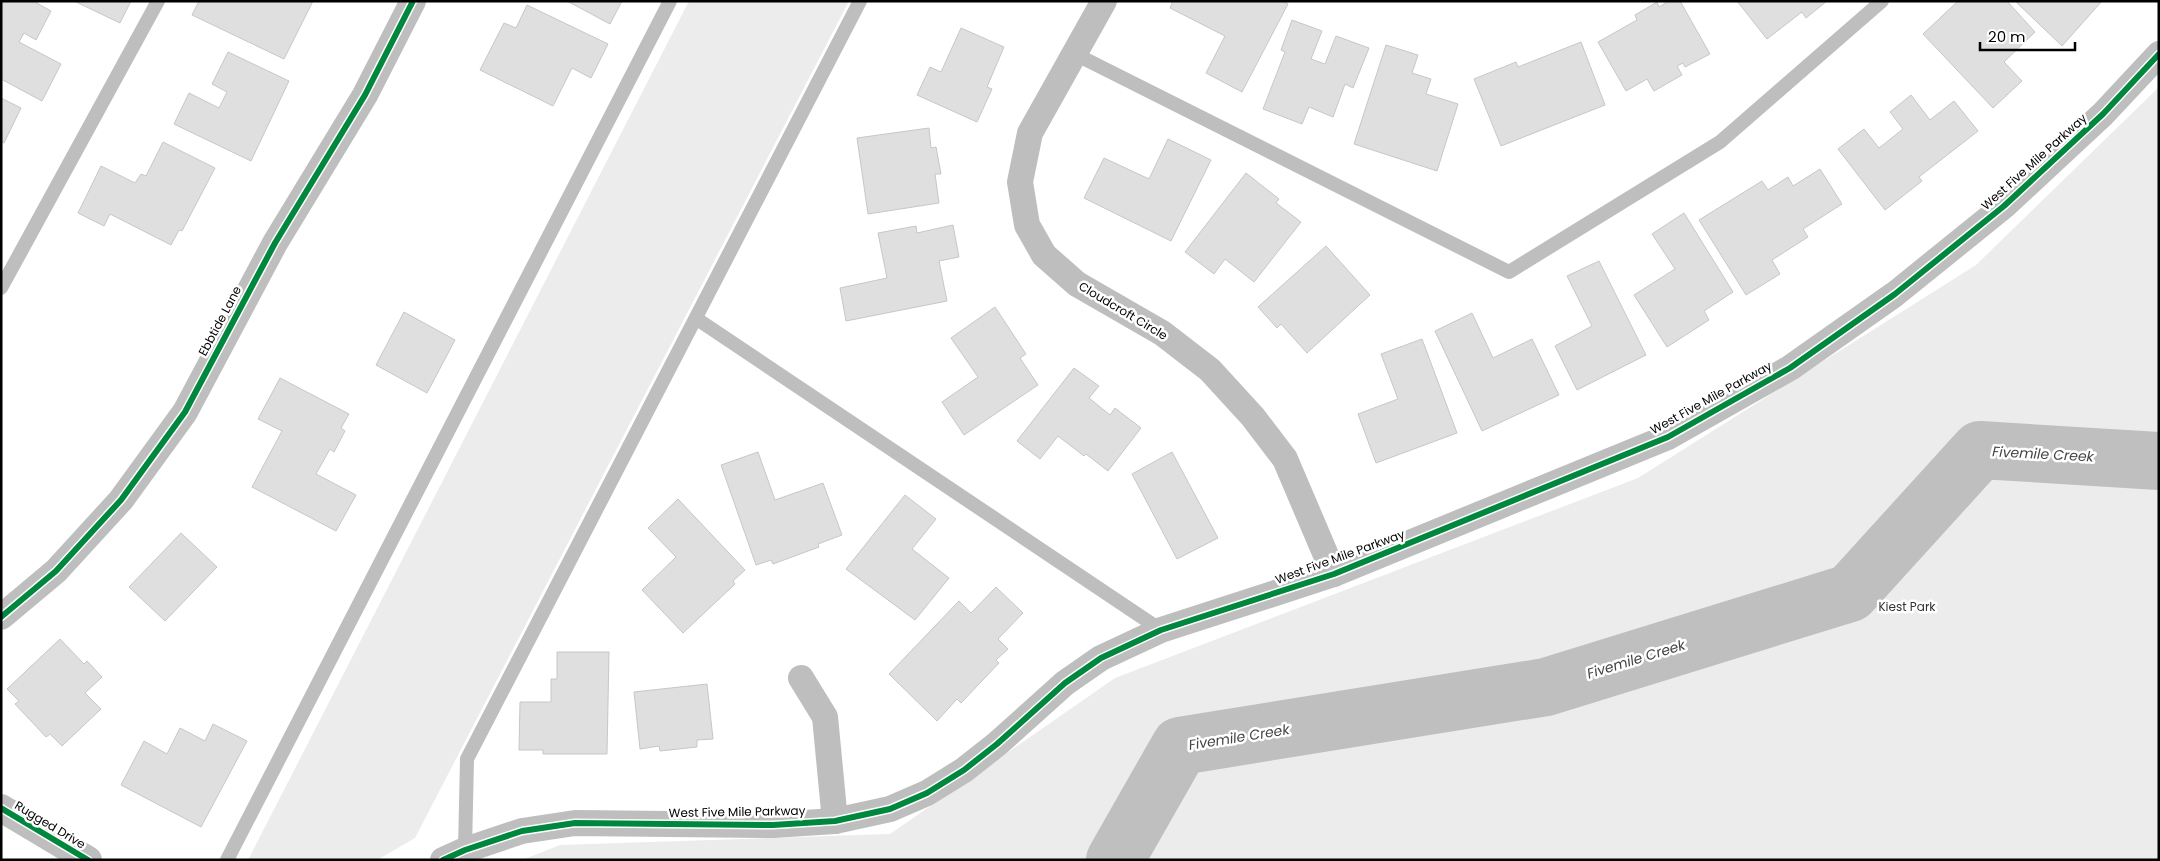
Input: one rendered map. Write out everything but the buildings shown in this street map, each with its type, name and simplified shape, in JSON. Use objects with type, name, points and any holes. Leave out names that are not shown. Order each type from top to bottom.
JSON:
[{"type":"street","name":"Ebbtide Lane","points":[[1,617],[56,571],[121,500],[185,412],[275,243],[365,95],[413,1]]},
{"type":"street","name":"Cloudcroft Circle","points":[[1104,1],[1030,133],[1020,182],[1027,225],[1044,255],[1076,284],[1162,333],[1210,370],[1254,418],[1285,459],[1334,574]]},
{"type":"street","name":"West Five Mile Parkway","points":[[454,855],[522,832],[576,823],[773,825],[835,821],[890,809],[927,793],[964,770],[997,744],[1065,683],[1102,658],[1161,630],[1334,574],[1668,436],[1790,368],[1895,294],[2004,206],[2103,114],[2159,54]]},
{"type":"street","points":[[801,678],[825,717],[835,821]]},
{"type":"street","name":"Rugged Drive","points":[[1,808],[88,860]]},
{"type":"lane","points":[[1,288],[158,1]]},
{"type":"lane","points":[[227,860],[670,1]]},
{"type":"lane","points":[[454,855],[467,759],[697,319],[860,1]]},
{"type":"lane","points":[[1074,54],[1509,272],[1720,142],[1882,1]]},
{"type":"lane","points":[[697,319],[1161,630]]},
{"type":"green space","points":[[689,1],[849,1],[415,838],[377,860],[248,860]]},
{"type":"green space","name":"Kiest Park","points":[[2159,87],[2159,860],[522,860],[560,845],[890,834],[1115,678],[1638,478],[1976,265]]},
{"type":"waterway","name":"Fivemile Creek","points":[[1115,860],[1180,746],[1546,687],[1850,593],[1980,450],[2159,461]]},
{"type":"cycle path","points":[[1,617],[56,571],[121,500],[185,412],[275,243],[365,95],[413,1]]},
{"type":"cycle path","points":[[443,860],[465,850],[522,831],[575,823],[773,825],[835,821],[890,809],[927,793],[964,770],[997,744],[1065,683],[1101,658],[1161,630],[1334,574],[1668,437],[1790,368],[1895,294],[2004,206],[2103,114],[2159,54]]},
{"type":"cycle path","points":[[1,808],[88,860]]}]
